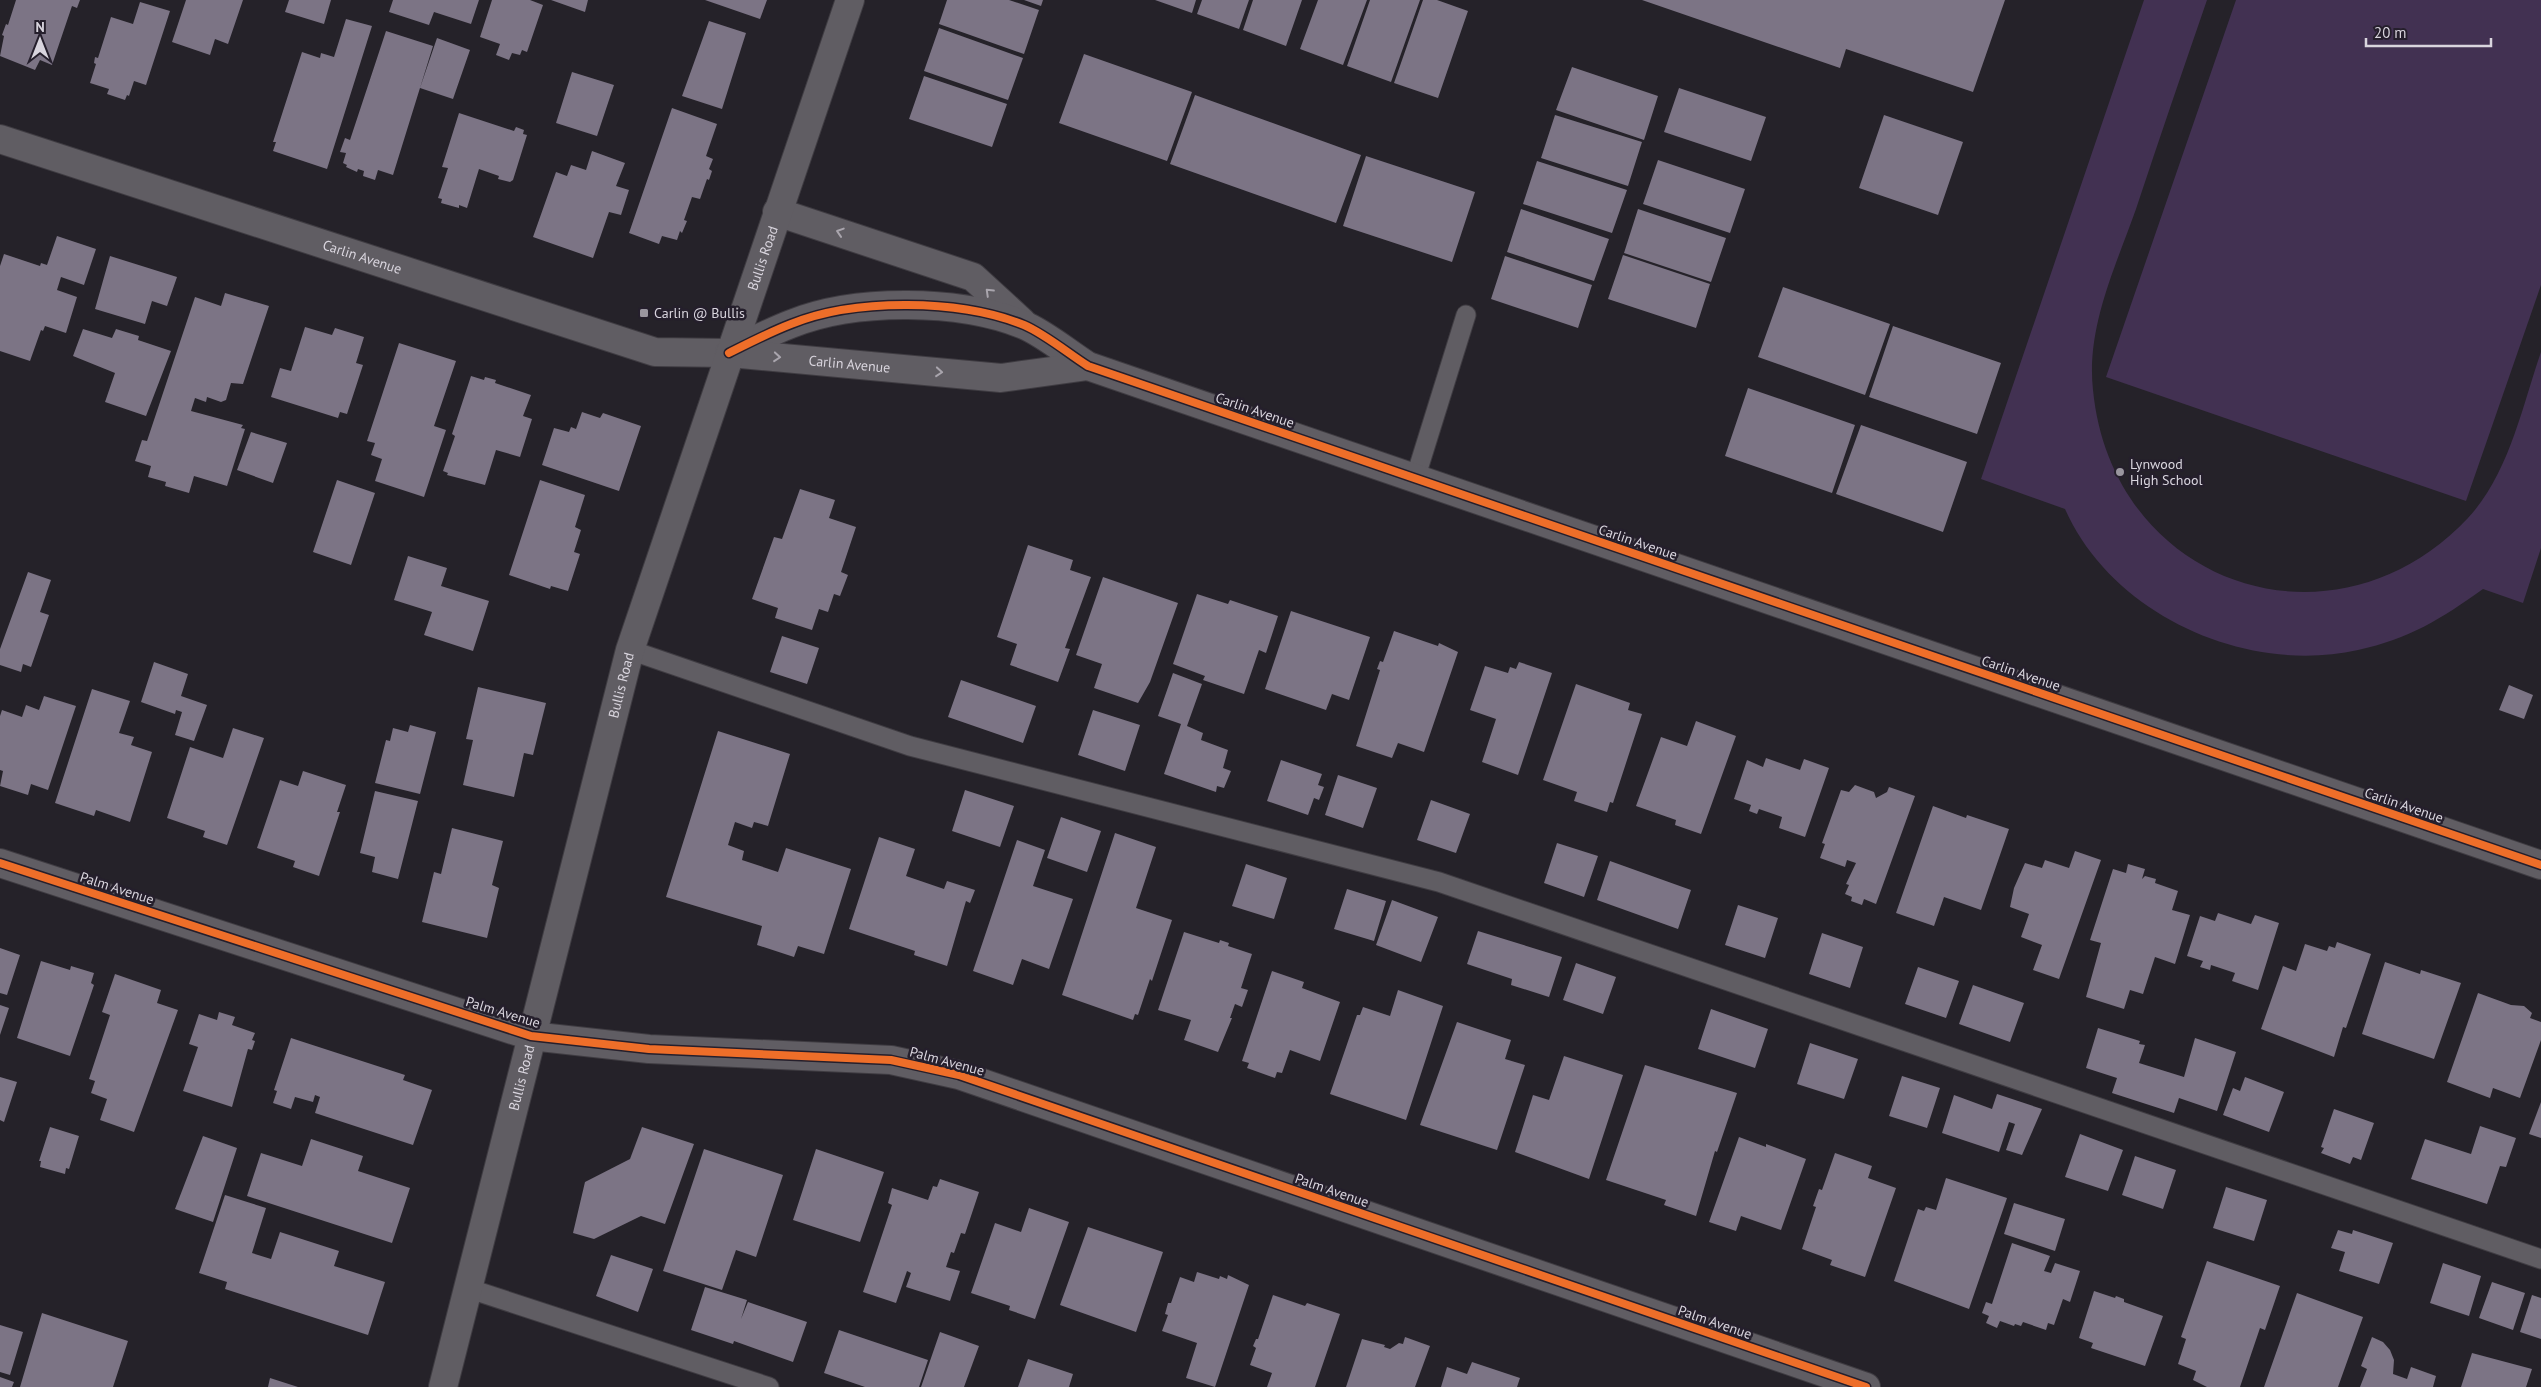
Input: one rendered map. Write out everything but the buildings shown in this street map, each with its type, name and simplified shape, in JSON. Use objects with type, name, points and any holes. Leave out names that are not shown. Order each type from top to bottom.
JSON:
[{"type":"street","name":"Bullis Road","points":[[443,1387],[630,650],[850,0]]},
{"type":"street","name":"Carlin Avenue","points":[[0,139],[655,352],[729,353],[1001,378],[1088,366]]},
{"type":"street","points":[[777,212],[973,276],[1024,325]]},
{"type":"street","name":"Carlin Avenue","points":[[729,353],[792,323],[848,308],[920,304],[949,308],[1024,325],[1088,366],[2541,865]]},
{"type":"street","name":"Palm Avenue","points":[[0,863],[531,1036],[649,1049],[891,1060],[959,1074],[1866,1387]]},
{"type":"lane","points":[[1415,479],[1466,316]]},
{"type":"lane","points":[[630,650],[910,746],[1439,882],[2541,1259]]},
{"type":"lane","points":[[468,1288],[769,1387]]},
{"type":"shaded area","points":[[2144,0],[2207,0],[2104,297],[2094,343],[2092,366],[2093,390],[2109,457],[2141,512],[2184,554],[2237,581],[2295,592],[2355,586],[2414,562],[2468,518],[2494,481],[2504,461],[2541,352],[2541,548],[2523,603],[2483,589],[2424,627],[2393,640],[2358,650],[2315,655],[2272,653],[2228,644],[2187,629],[2149,607],[2115,579],[2086,547],[2065,509],[1981,479]]},
{"type":"shaded area","points":[[2236,0],[2541,0],[2541,285],[2466,501],[2106,377]]},
{"type":"cycle path","points":[[729,353],[791,324],[845,310],[876,306],[939,306],[998,316],[1032,329],[1088,366],[2541,865]]},
{"type":"cycle path","points":[[0,863],[531,1036],[649,1049],[891,1060],[959,1075],[1866,1387]]},
{"type":"place","name":"Carlin @ Bullis","points":[[644,313]]},
{"type":"place","name":"Lynwood High School","points":[[2120,472]]}]
